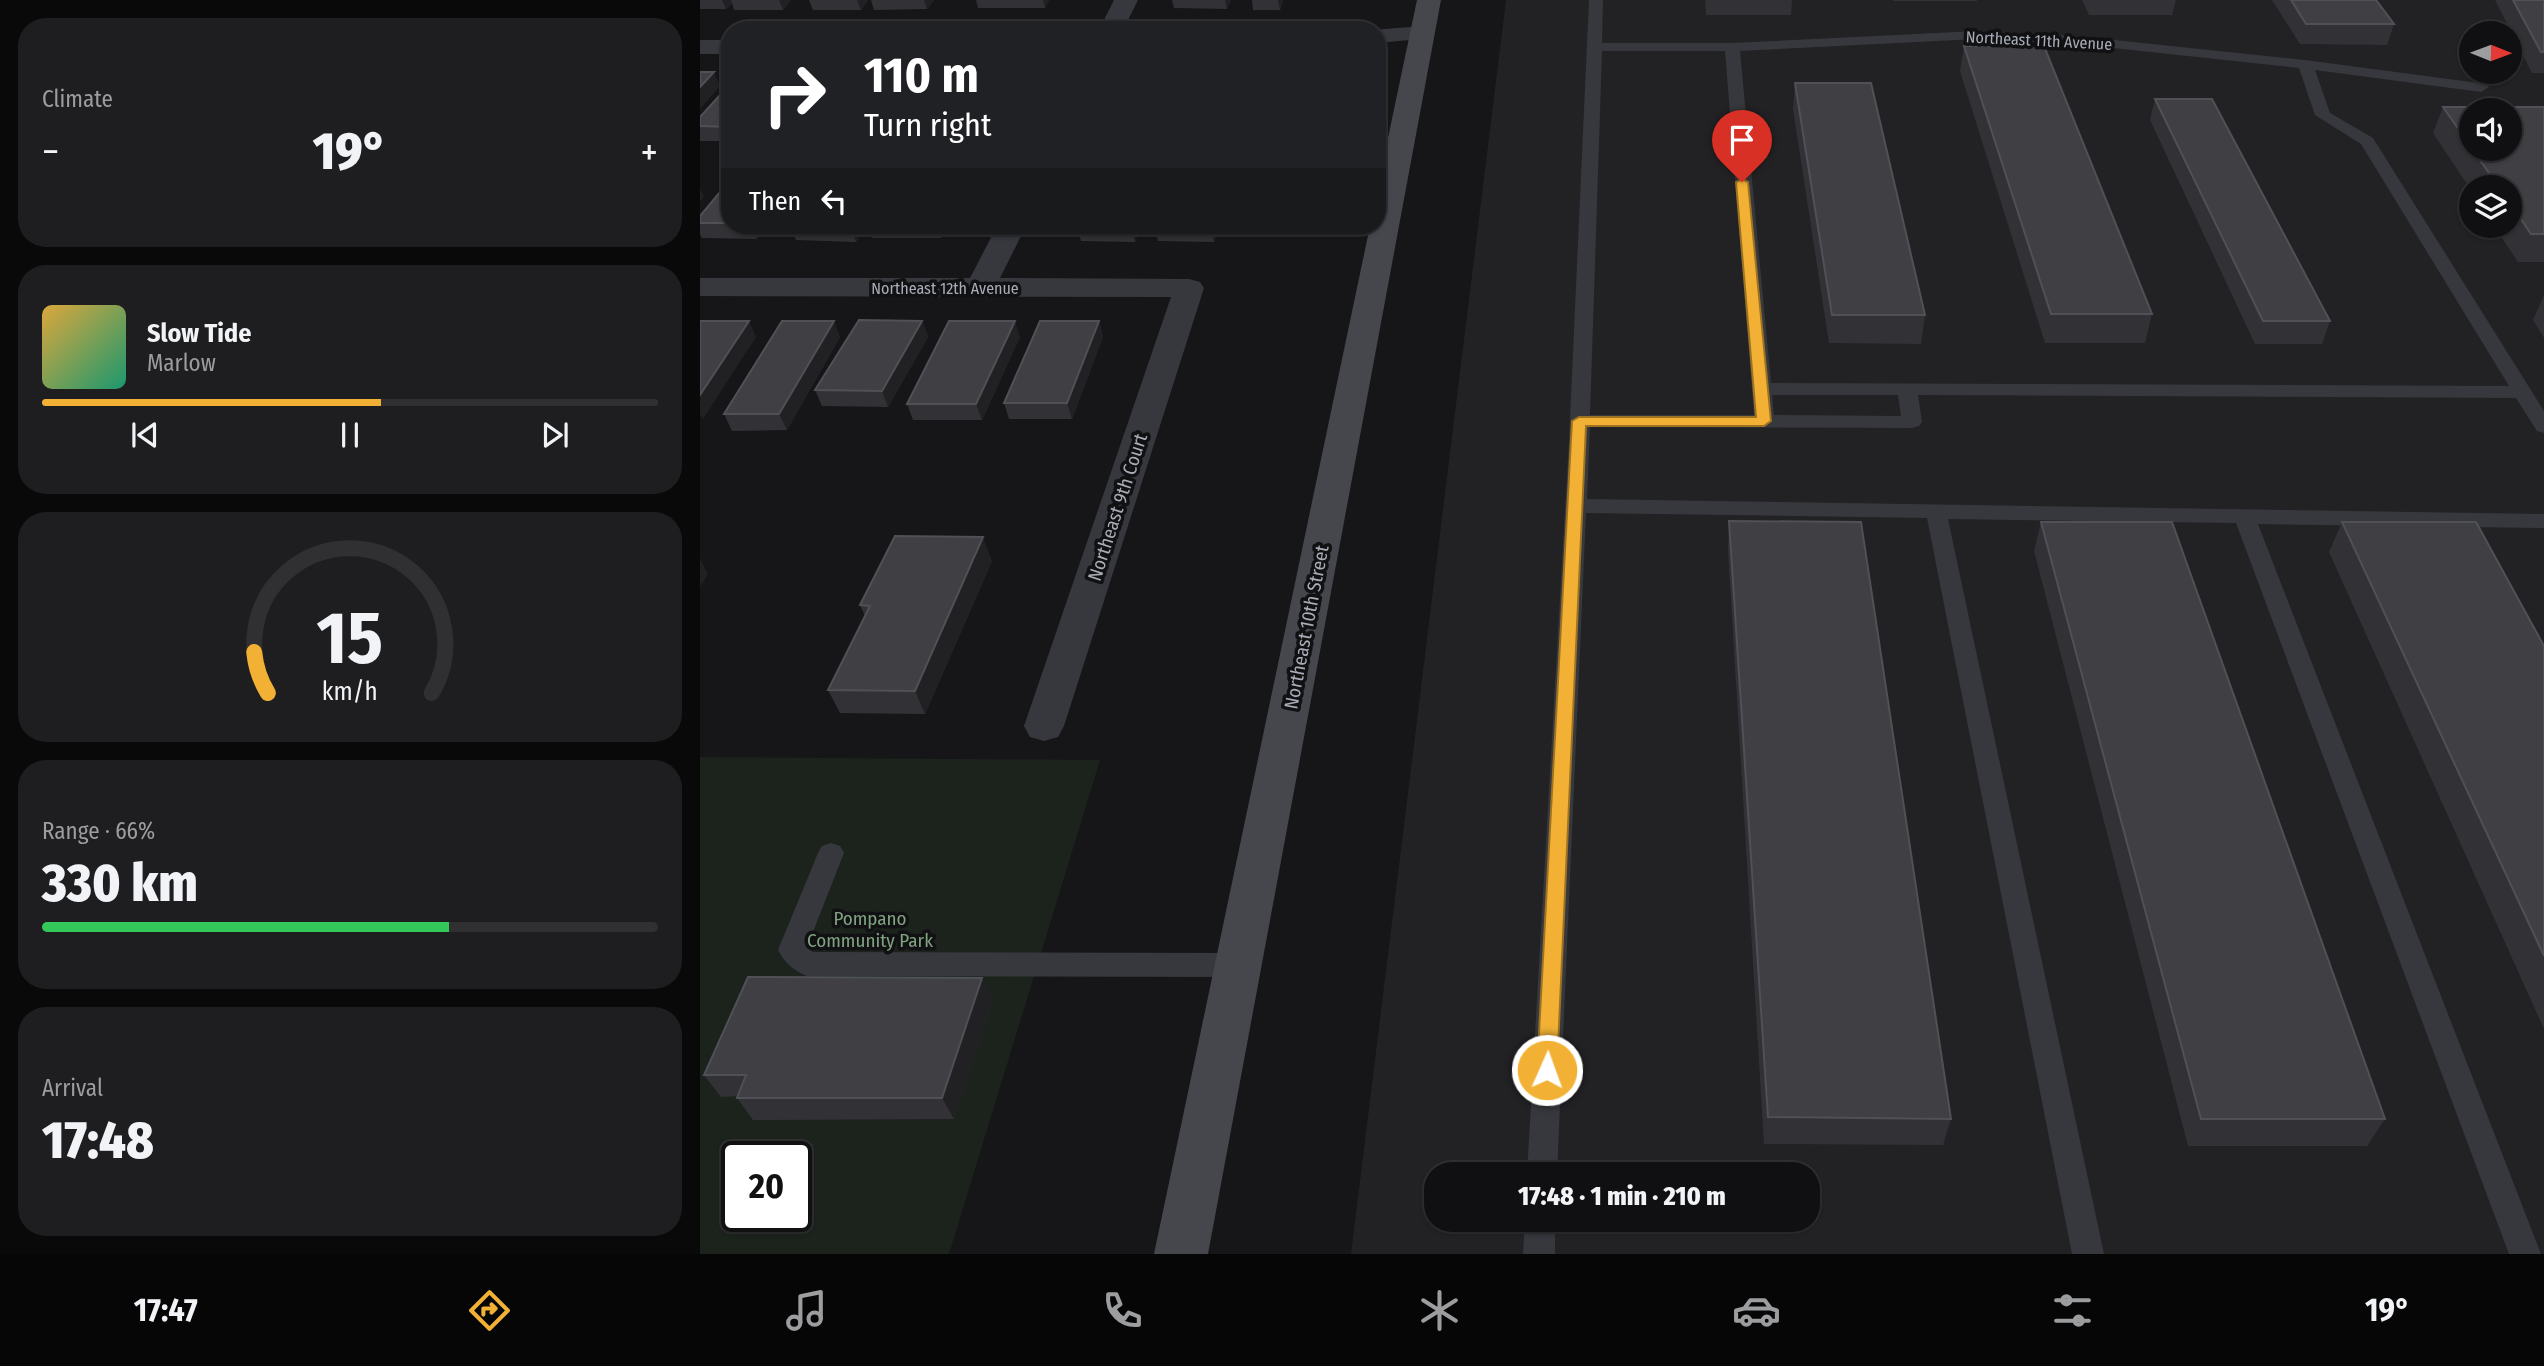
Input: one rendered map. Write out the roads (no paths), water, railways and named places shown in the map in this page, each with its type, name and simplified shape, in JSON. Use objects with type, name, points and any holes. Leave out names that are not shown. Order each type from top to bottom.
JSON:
[{"type":"street","points":[[1116,21],[1126,0]]},
{"type":"street","name":"Northeast 10th Street","points":[[1386,216],[1429,0]]},
{"type":"street","points":[[1386,37],[1420,43]]},
{"type":"street","points":[[1386,50],[1420,43]]},
{"type":"street","points":[[700,47],[721,47]]},
{"type":"street","points":[[980,288],[1006,235]]},
{"type":"street","name":"Northeast 10th Street","points":[[1181,1254],[1382,235]]},
{"type":"street","name":"Northeast 12th Avenue","points":[[700,287],[1189,288]]},
{"type":"street","name":"Northeast 9th Court","points":[[1045,726],[1189,288]]},
{"type":"lane","points":[[1543,1162],[1579,421],[1596,0]]},
{"type":"lane","name":"Northeast 11th Avenue","points":[[1594,47],[1731,47],[1977,35],[2076,40],[2305,64],[2481,87]]},
{"type":"lane","points":[[1731,47],[1764,421]]},
{"type":"lane","points":[[2305,64],[2323,115],[2367,141],[2544,427]]},
{"type":"lane","points":[[1762,389],[2522,391]]},
{"type":"lane","points":[[1579,421],[1912,422],[1907,389]]},
{"type":"lane","points":[[1574,506],[2544,521]]},
{"type":"lane","points":[[1936,512],[2088,1254]]},
{"type":"lane","points":[[2244,516],[2525,1254]]},
{"type":"lane","points":[[831,853],[792,950],[807,964],[1239,965]]},
{"type":"lane","points":[[1539,1254],[1540,1232]]},
{"type":"park label","name":"Pompano Community Park","points":[[870,929]]}]
